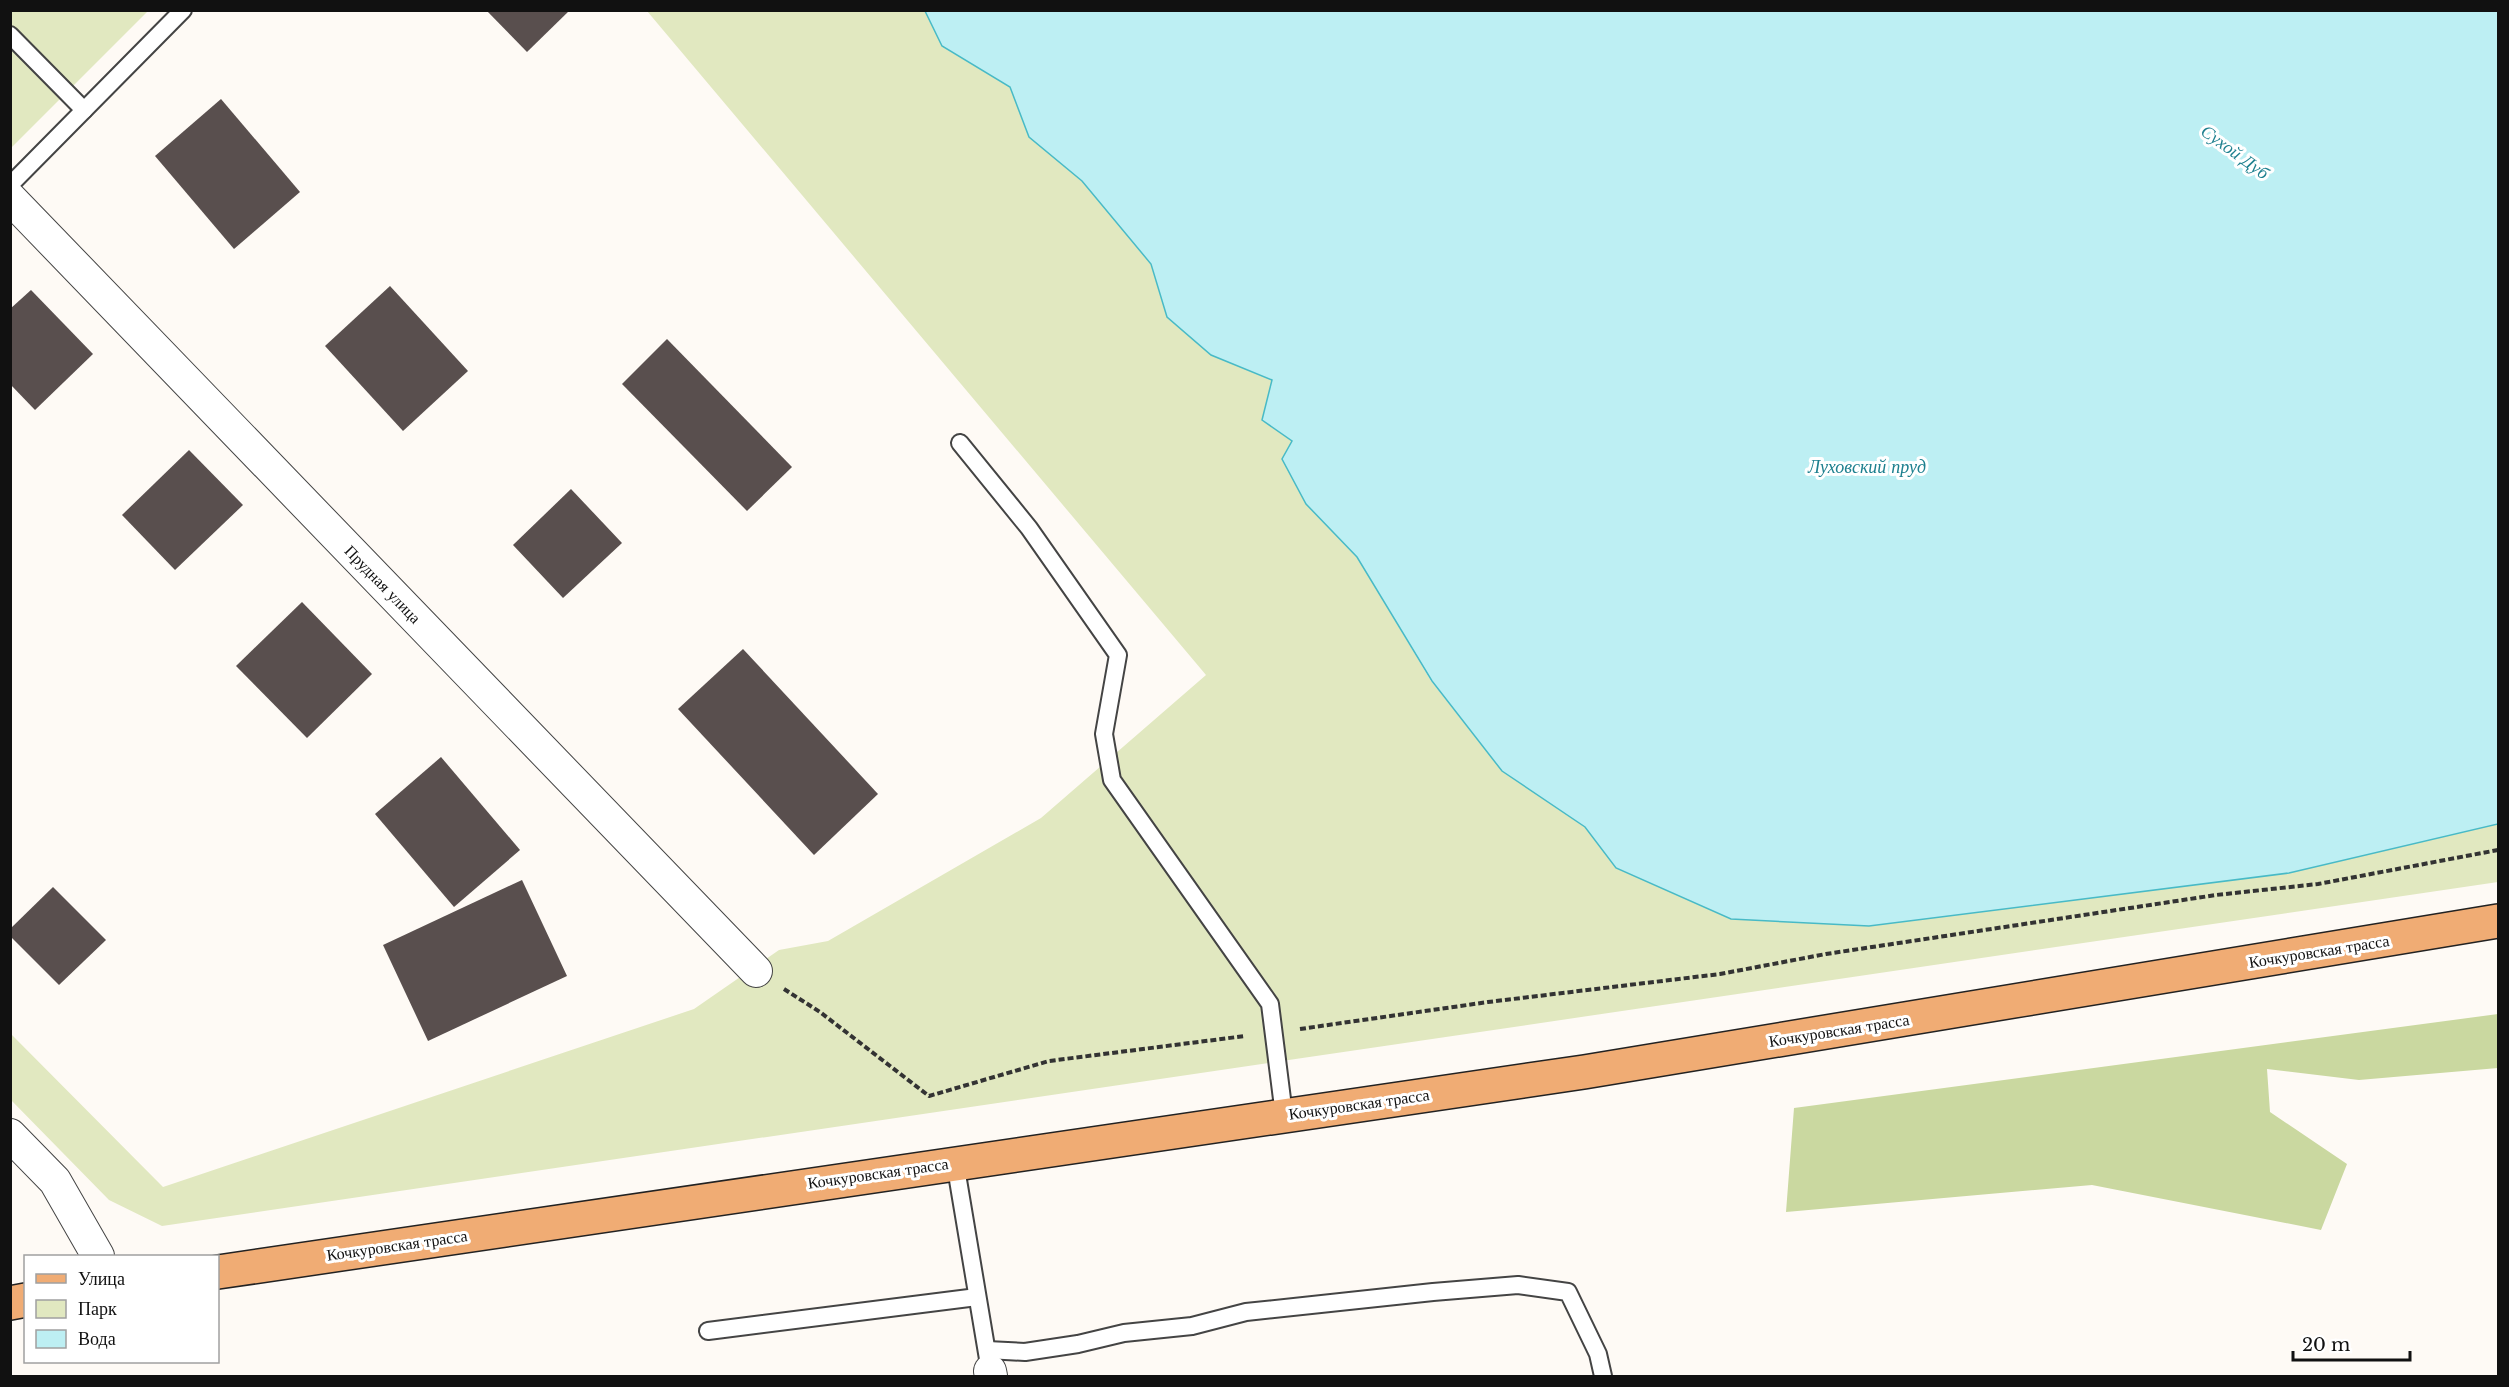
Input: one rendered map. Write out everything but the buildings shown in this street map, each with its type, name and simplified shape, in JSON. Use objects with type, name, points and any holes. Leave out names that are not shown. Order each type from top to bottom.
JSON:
[{"type":"main road","name":"Кочкуровская трасса","points":[[219,1272],[955,1162],[1584,1072],[2499,921]]},
{"type":"street","name":"Прудная улица","points":[[10,198],[756,971]]},
{"type":"street","points":[[10,1135],[55,1181],[97,1255]]},
{"type":"lane","points":[[10,185],[183,10]]},
{"type":"lane","points":[[10,35],[84,110]]},
{"type":"lane","points":[[960,443],[1029,528],[1118,655],[1104,734],[1112,780],[1270,1004],[1284,1115]]},
{"type":"lane","points":[[955,1162],[989,1366],[1025,1352],[1078,1344],[1124,1333],[1192,1326],[1246,1312],[1518,1285],[1568,1292],[1598,1354],[1603,1377]]},
{"type":"lane","points":[[708,1331],[977,1297]]},
{"type":"path","points":[[1299,1029],[1488,1002],[1720,974],[1826,954],[2216,895],[2318,884],[2499,850]]},
{"type":"path","points":[[756,971],[820,1012],[929,1096],[1049,1061],[1251,1036]]},
{"type":"green space","points":[[11,11],[148,11],[11,148]]},
{"type":"green space","points":[[647,11],[925,11],[942,46],[1010,87],[1030,137],[1082,181],[1151,264],[1167,317],[1211,355],[1272,380],[1262,420],[1292,441],[1306,504],[1357,557],[1431,681],[1502,771],[1585,827],[1616,868],[1869,926],[2289,873],[2498,824],[2498,882],[162,1226],[109,1200],[11,1100],[10,1033],[163,1187],[694,1009],[779,950],[828,941],[1041,818],[1206,675]]},
{"type":"green space","points":[[2498,1014],[2498,1068],[2359,1080],[2267,1069],[2270,1112],[2347,1164],[2321,1230],[2092,1185],[1786,1212],[1794,1108]]},
{"type":"water","name":"Луховский пруд","points":[[925,11],[2498,11],[2498,824],[2289,873],[1869,926],[1731,919],[1616,868],[1585,827],[1502,771],[1432,681],[1357,557],[1306,504],[1282,459],[1292,441],[1262,420],[1272,380],[1211,355],[1167,317],[1151,264],[1082,181],[1029,137],[1010,87],[942,46]]},
{"type":"water label","name":"Сухой Дуб","points":[[2235,152]]}]
